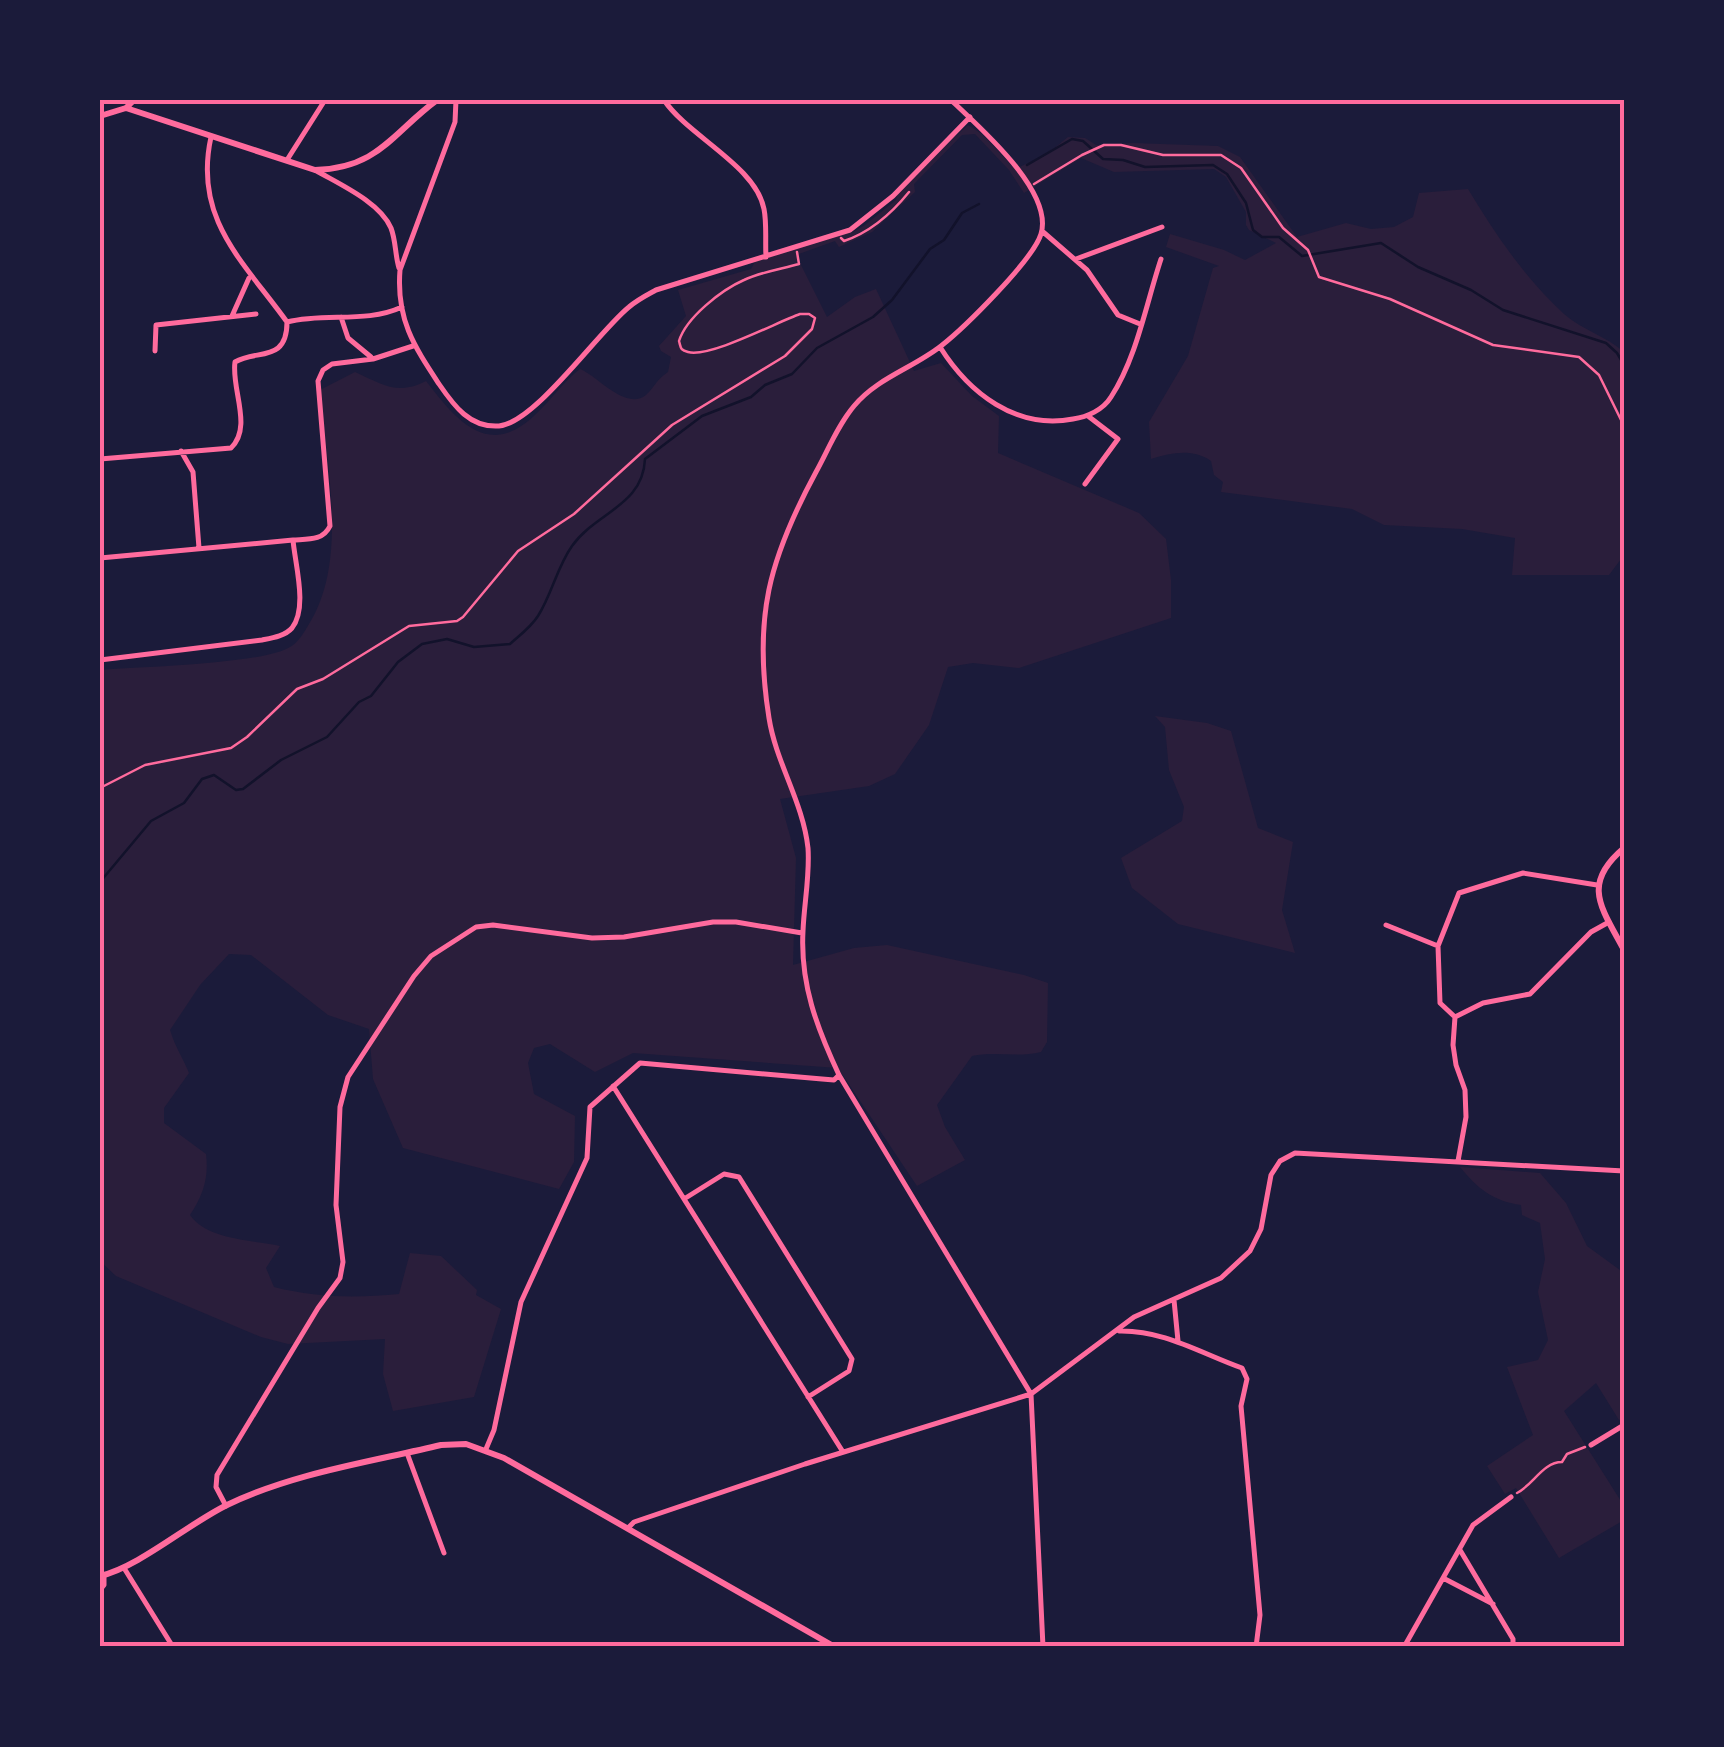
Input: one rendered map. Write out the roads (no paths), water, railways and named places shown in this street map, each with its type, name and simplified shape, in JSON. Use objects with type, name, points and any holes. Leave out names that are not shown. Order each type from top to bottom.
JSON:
[{"type":"street","points":[[100,116],[126,108],[134,100]]},
{"type":"street","points":[[288,160],[325,100]]},
{"type":"street","points":[[316,170],[343,169],[368,157],[398,137],[437,100]]},
{"type":"street","points":[[456,100],[455,122],[400,270],[398,290],[413,346],[464,416],[500,426],[528,413],[630,306],[662,288],[850,230],[870,216],[970,118]]},
{"type":"street","points":[[664,100],[680,120],[732,164],[760,197],[766,257]]},
{"type":"street","points":[[952,100],[1017,167],[1041,217],[1042,231],[1001,287],[940,347],[877,385],[854,406],[792,515],[773,563],[766,590],[765,671],[769,719],[801,812],[808,850],[802,933],[808,1000],[839,1075],[1032,1394],[1044,1647]]},
{"type":"street","points":[[126,108],[316,170],[386,218],[400,270]]},
{"type":"street","points":[[211,138],[206,188],[218,222],[250,277],[287,322]]},
{"type":"street","points":[[1076,259],[1162,227]]},
{"type":"street","points":[[1042,231],[1076,259],[1118,315],[1140,324]]},
{"type":"street","points":[[940,347],[981,396],[1022,418],[1051,424],[1088,416],[1110,400],[1132,355],[1160,259]]},
{"type":"street","points":[[232,316],[250,277]]},
{"type":"street","points":[[287,322],[319,316],[371,317],[402,307]]},
{"type":"street","points":[[155,351],[156,325],[256,314]]},
{"type":"street","points":[[341,317],[348,338],[373,359]]},
{"type":"street","points":[[100,459],[231,448],[240,440],[235,362],[273,352],[283,342],[287,322]]},
{"type":"street","points":[[100,558],[318,538],[326,534],[330,526],[318,381],[322,370],[332,364],[373,359],[413,346]]},
{"type":"street","points":[[1085,484],[1118,439],[1088,416]]},
{"type":"street","points":[[181,451],[193,472],[199,548]]},
{"type":"street","points":[[100,660],[282,635],[292,627],[299,612],[293,540]]},
{"type":"street","points":[[1624,848],[1607,862],[1597,886],[1624,950]]},
{"type":"street","points":[[1455,1017],[1440,1003],[1438,946],[1459,893],[1523,873],[1597,886]]},
{"type":"street","points":[[226,1506],[216,1487],[217,1475],[340,1278],[343,1262],[336,1206],[338,1146],[340,1107],[348,1077],[414,976],[432,956],[476,928],[492,925],[592,938],[624,937],[714,922],[802,933]]},
{"type":"street","points":[[1455,1017],[1482,1002],[1530,994],[1590,932],[1609,922]]},
{"type":"street","points":[[1386,925],[1438,946]]},
{"type":"street","points":[[1455,1017],[1453,1046],[1465,1090],[1466,1117],[1458,1161]]},
{"type":"street","points":[[486,1448],[494,1430],[521,1302],[587,1158],[590,1107],[640,1062],[834,1080],[839,1075]]},
{"type":"street","points":[[613,1085],[842,1452]]},
{"type":"street","points":[[627,1528],[634,1522],[842,1452],[1032,1394],[1134,1318],[1221,1278],[1250,1251],[1261,1229],[1270,1175],[1280,1161],[1296,1153],[1624,1171]]},
{"type":"street","points":[[684,1199],[724,1174],[739,1176],[852,1359],[849,1371],[808,1397]]},
{"type":"street","points":[[1174,1300],[1178,1341]]},
{"type":"street","points":[[1117,1331],[1150,1332],[1178,1341],[1242,1368],[1247,1379],[1241,1406],[1260,1616],[1256,1647]]},
{"type":"street","points":[[1591,1445],[1624,1426]]},
{"type":"street","points":[[100,1590],[104,1584],[102,1576],[124,1568],[226,1506],[275,1486],[441,1445],[466,1444],[486,1448],[835,1647]]},
{"type":"street","points":[[408,1453],[444,1552]]},
{"type":"street","points":[[1404,1647],[1473,1524],[1511,1497]]},
{"type":"street","points":[[1460,1549],[1514,1647]]},
{"type":"street","points":[[124,1568],[173,1647]]},
{"type":"street","points":[[1442,1578],[1493,1604]]},
{"type":"waterway","points":[[1027,165],[1072,139],[1083,141],[1103,159],[1145,167],[1213,165],[1227,174],[1246,203],[1253,230],[1262,237],[1279,237],[1302,256],[1381,243],[1418,267],[1471,290],[1503,310],[1606,343],[1624,365]]},
{"type":"waterway","points":[[100,882],[151,821],[184,803],[202,779],[214,775],[236,790],[243,789],[281,760],[327,737],[359,702],[371,696],[398,662],[422,644],[447,639],[474,647],[510,644],[538,616],[572,546],[636,488],[645,459],[702,416],[751,397],[765,385],[792,374],[817,348],[873,317],[892,300],[930,249],[944,240],[962,213],[979,204]]}]
